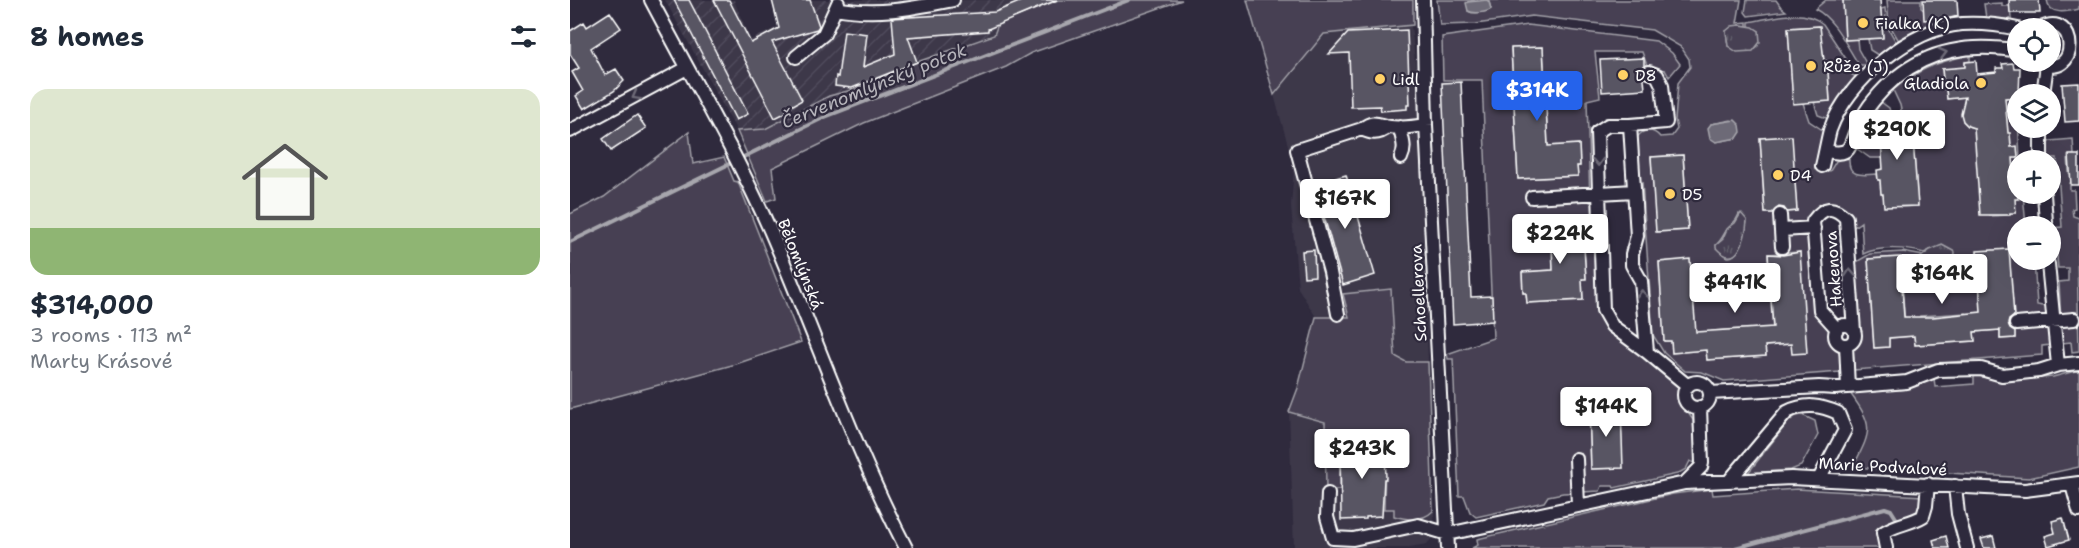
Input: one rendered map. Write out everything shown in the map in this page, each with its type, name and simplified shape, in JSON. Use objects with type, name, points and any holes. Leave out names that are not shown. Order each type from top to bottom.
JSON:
[{"type":"street","name":"Bělomlýnská","points":[[651,0],[742,168],[771,232],[853,435],[906,548]]},
{"type":"street","points":[[796,57],[824,34],[838,4],[850,10],[899,11],[953,0]]},
{"type":"street","name":"Schoellerova","points":[[1424,0],[1426,125],[1448,548]]},
{"type":"street","points":[[1822,166],[1831,129],[1844,102],[1864,77],[1881,61],[1933,31],[1961,24],[2007,27]]},
{"type":"street","points":[[2061,28],[2074,37],[2072,49],[2065,60],[2061,62]]},
{"type":"street","points":[[1909,43],[1919,62]]},
{"type":"street","points":[[1826,151],[1841,153],[1848,149],[1857,127],[1874,100],[1899,75],[1919,62],[1938,54],[1965,48],[2007,49]]},
{"type":"street","points":[[2065,60],[2079,63]]},
{"type":"street","points":[[570,132],[687,68]]},
{"type":"street","points":[[1649,72],[1657,75],[1662,85],[1666,122],[1608,125],[1597,132],[1603,310],[1612,326],[1688,386]]},
{"type":"street","points":[[1630,124],[1637,236],[1632,254],[1632,265],[1641,281],[1647,352]]},
{"type":"street","points":[[1338,314],[1330,272],[1297,150],[1362,129],[1369,133],[1426,125]]},
{"type":"street","points":[[1532,197],[1634,191]]},
{"type":"street","name":"Hakenova","points":[[1848,387],[1846,345],[1839,343],[1836,339],[1837,329],[1820,309],[1813,221],[1819,212],[1828,208],[1839,211],[1846,218],[1854,331]]},
{"type":"street","points":[[1780,214],[1782,247]]},
{"type":"street","points":[[1782,230],[1814,228]]},
{"type":"street","points":[[2049,270],[2058,365]]},
{"type":"street","points":[[2016,324],[2074,319]]},
{"type":"street","name":"Hakenova","points":[[1837,329],[1846,325],[1854,331]]},
{"type":"street","points":[[1846,345],[1854,340],[1854,331]]},
{"type":"street","points":[[1710,393],[1907,382],[1938,370],[1981,369],[2002,375],[2079,363]]},
{"type":"street","points":[[1695,382],[1703,383],[1710,393],[1708,402],[1700,407],[1692,406],[1686,401],[1684,394],[1688,386],[1695,382]]},
{"type":"street","points":[[1729,481],[1787,412],[1800,405],[1822,406],[1838,412],[1845,430],[1819,479]]},
{"type":"street","points":[[1685,483],[1701,467],[1702,463],[1700,407]]},
{"type":"street","points":[[1576,459],[1578,505]]},
{"type":"street","name":"Marie Podvalové","points":[[1448,534],[1685,483],[1791,478],[2025,490],[2076,484]]},
{"type":"street","points":[[1886,548],[1884,533],[1890,528],[1915,521],[1923,516],[1928,484]]},
{"type":"street","points":[[2076,484],[2079,511]]},
{"type":"street","points":[[1955,486],[1958,514],[1967,548]]},
{"type":"street","points":[[1328,494],[1327,517],[1334,538],[1353,539],[1418,525],[1448,534]]},
{"type":"shaded area","points":[[665,0],[734,0],[750,40],[799,17],[794,0],[1058,0],[998,24],[994,35],[917,62],[855,89],[829,96],[765,129],[737,131]]},
{"type":"shaded area","points":[[1487,0],[1491,9],[1476,13],[1468,11],[1466,3]]},
{"type":"shaded area","points":[[1411,25],[1421,115],[1428,362],[1406,362],[1395,356],[1343,294],[1350,317],[1316,317],[1298,288],[1291,206],[1294,167],[1274,95],[1324,34]]},
{"type":"shaded area","points":[[1735,120],[1740,125],[1741,132],[1737,138],[1716,142],[1710,138],[1708,128],[1711,124]]},
{"type":"shaded area","points":[[1289,412],[1325,422],[1430,416],[1435,535],[1427,544],[1404,548],[1294,548]]},
{"type":"green space","points":[[1058,0],[1182,0],[1031,53],[1006,67],[864,123],[772,168],[776,198],[767,201],[737,131],[765,129],[829,96],[855,89],[917,62],[994,35],[998,24]]},
{"type":"green space","points":[[1247,0],[1413,0],[1413,25],[1324,34],[1274,95]]},
{"type":"green space","points":[[1437,0],[1485,0],[1468,2],[1468,11],[1476,13],[1491,9],[1487,0],[1741,0],[1737,23],[1747,22],[1747,26],[1740,25],[1726,31],[1728,46],[1752,51],[1758,46],[1759,31],[1749,26],[1749,22],[1788,15],[1815,19],[1823,24],[1856,74],[1834,61],[1824,61],[1819,26],[1788,28],[1793,103],[1803,103],[1809,121],[1824,131],[1817,157],[1821,158],[1819,169],[1830,171],[1836,161],[1849,159],[1851,170],[1857,174],[1877,174],[1881,194],[1901,207],[1918,206],[1911,114],[1902,114],[1893,90],[1928,67],[1970,55],[1970,61],[1965,62],[1965,69],[1942,69],[1947,99],[1968,97],[1963,121],[1974,128],[1990,216],[2015,213],[2015,204],[2024,204],[2025,216],[2007,216],[2007,249],[1977,252],[1982,318],[1966,319],[1966,313],[1920,316],[1920,322],[1905,324],[1900,257],[1868,259],[1874,348],[1889,347],[1889,338],[1914,336],[1915,345],[1975,341],[1974,332],[2000,330],[2000,339],[2015,338],[2010,270],[2035,270],[2037,305],[2047,307],[2051,345],[2042,346],[2042,355],[1854,370],[1853,346],[1861,339],[1853,264],[1870,254],[1903,252],[1923,256],[1926,272],[1943,273],[1930,250],[1924,253],[1885,249],[1863,254],[1861,222],[1851,229],[1844,210],[1804,222],[1806,234],[1810,238],[1831,330],[1831,340],[1840,354],[1840,372],[1724,381],[1702,372],[1685,371],[1664,353],[1653,335],[1642,182],[1638,181],[1636,139],[1641,133],[1647,131],[1654,132],[1660,137],[1672,136],[1677,129],[1675,120],[1678,83],[1690,67],[1689,59],[1681,47],[1652,30],[1532,16],[1476,24],[1440,25]],"holes":[[[1731,120],[1737,138],[1716,142],[1711,124]],[[1791,136],[1797,211],[1765,213],[1760,139]],[[1683,155],[1688,230],[1657,232],[1651,157]],[[1739,214],[1747,220],[1744,236],[1738,251],[1728,257],[1722,254],[1716,245]],[[1800,252],[1791,344],[1765,346],[1766,356],[1707,360],[1706,350],[1672,353],[1671,341],[1664,341],[1659,262],[1690,260],[1696,339],[1712,337],[1712,331],[1750,329],[1773,333],[1768,254]]]},
{"type":"green space","points":[[1747,0],[1776,0],[1786,11],[1748,16],[1745,12]]},
{"type":"green space","points":[[1826,0],[1843,0],[1845,40],[1857,39],[1858,49],[1867,65],[1859,65],[1835,26],[1815,9]]},
{"type":"green space","points":[[1887,0],[1921,0],[1921,8],[1935,19],[1936,25],[1899,41],[1889,24]]},
{"type":"green space","points":[[2047,0],[2079,0],[2079,9],[2055,11],[2048,5]]},
{"type":"green space","points":[[2002,3],[2002,6],[2010,6],[2011,18],[1986,18],[1984,4]]},
{"type":"green space","points":[[1885,8],[1887,26],[1896,42],[1878,55],[1870,50],[1868,39],[1883,37],[1881,9]]},
{"type":"green space","points":[[1528,25],[1656,41],[1672,53],[1680,64],[1669,77],[1665,70],[1648,68],[1642,52],[1595,52],[1600,97],[1587,100],[1590,202],[1596,207],[1602,311],[1678,386],[1680,401],[1693,420],[1696,457],[1694,463],[1690,461],[1686,469],[1677,474],[1614,488],[1613,486],[1602,486],[1600,491],[1548,496],[1544,502],[1476,517],[1470,512],[1464,496],[1459,496],[1453,359],[1448,359],[1447,354],[1493,338],[1482,80],[1443,80],[1442,37]],"holes":[[[1543,47],[1548,146],[1579,144],[1580,166],[1577,166],[1577,176],[1518,179],[1511,49]],[[1582,216],[1586,278],[1582,279],[1583,300],[1527,303],[1526,293],[1523,293],[1522,272],[1553,270],[1551,218]],[[1589,408],[1623,468],[1591,469]]]},
{"type":"green space","points":[[1732,26],[1753,27],[1759,31],[1760,42],[1753,51],[1737,52],[1728,46],[1726,31]]},
{"type":"green space","points":[[1831,65],[1856,77],[1843,93],[1829,119],[1818,115],[1814,102],[1830,101],[1828,72],[1831,72]]},
{"type":"green space","points":[[2005,98],[2007,98],[2007,121]]},
{"type":"green space","points":[[1881,102],[1889,108],[1891,115],[1880,116],[1881,131],[1874,132],[1877,107]]},
{"type":"green space","points":[[1874,112],[1870,135],[1874,135],[1875,141],[1881,141],[1883,158],[1870,158],[1856,148]]},
{"type":"green space","points":[[689,132],[693,164],[724,157],[734,181],[738,182],[801,342],[736,364],[570,409],[570,214],[604,197]]},
{"type":"green space","points":[[2010,138],[2019,138],[2020,150],[2017,147],[2011,147]]},
{"type":"green space","points":[[2073,139],[2074,155],[2068,156],[2069,173],[2073,174],[2074,182],[2070,183],[2070,190],[2074,190],[2073,216],[2079,218],[2079,252],[2077,253],[2079,351],[2072,352],[2071,342],[2062,343],[2059,282],[2068,281],[2068,268],[2061,268],[2061,150],[2046,150],[2046,145],[2050,141]]},
{"type":"green space","points":[[1741,213],[1747,220],[1743,243],[1735,254],[1730,256],[1724,254],[1716,248],[1716,245]]},
{"type":"green space","points":[[1942,245],[1955,252],[1954,268],[1943,273],[1926,272],[1920,265],[1920,258],[1930,250]]},
{"type":"green space","points":[[1391,289],[1395,356],[1406,362],[1428,362],[1433,511],[1425,517],[1415,519],[1394,516],[1394,509],[1384,509],[1383,443],[1351,442],[1340,459],[1340,490],[1326,490],[1325,422],[1289,412],[1298,388],[1316,317],[1349,317],[1343,294]]},
{"type":"green space","points":[[2079,370],[2079,467],[2029,478],[1853,467],[1864,445],[1868,429],[1864,414],[1850,393],[1907,389],[1934,378],[1935,387],[1974,384],[1974,375],[2002,381],[2053,377]]},
{"type":"green space","points":[[1802,415],[1815,421],[1818,435],[1801,466],[1791,470],[1748,473],[1788,422]]},
{"type":"green space","points":[[1712,489],[1713,495],[1797,489],[1923,496],[1918,517],[1883,527],[1881,548],[1472,548],[1478,545],[1477,539],[1673,494]]},
{"type":"building","points":[[674,0],[689,0],[748,114],[736,120]]},
{"type":"building","points":[[714,0],[729,0],[751,43],[779,28],[772,0],[810,0],[819,26],[817,29],[772,42],[802,100],[786,109],[787,112],[775,118]]},
{"type":"building","points":[[1024,0],[1057,0],[988,29],[988,31],[908,37],[917,62],[852,88],[835,86],[844,31],[867,34],[863,67],[895,54],[892,18],[995,12]]},
{"type":"building","name":"Fialka (K)","points":[[1843,0],[1880,0],[1883,38],[1845,40]]},
{"type":"building","points":[[1923,0],[1957,0],[1958,16],[1935,22],[1935,19],[1924,20]]},
{"type":"building","points":[[2009,0],[2039,0],[2040,13],[2010,13]]},
{"type":"building","points":[[610,12],[621,28],[591,48],[605,75],[616,69],[624,81],[614,91],[584,109],[576,96],[583,91],[572,72],[579,68],[570,54],[570,31],[584,22],[587,27]]},
{"type":"building","name":"Růže (J)","points":[[1820,26],[1824,61],[1831,61],[1831,72],[1828,72],[1830,101],[1793,104],[1788,28]]},
{"type":"building","name":"Lidl","points":[[1407,30],[1410,105],[1407,105],[1407,109],[1381,111],[1380,106],[1351,107],[1349,53],[1329,54],[1348,33]]},
{"type":"building","points":[[1543,47],[1548,146],[1579,144],[1580,166],[1577,166],[1578,176],[1518,179],[1511,48]]},
{"type":"building","name":"D8","points":[[1644,58],[1641,73],[1645,89],[1602,92],[1600,60]]},
{"type":"building","points":[[1976,61],[1977,74],[1996,72],[1996,68],[2003,68],[2002,64],[2007,64],[2007,72],[2020,72],[2019,84],[2007,84],[2007,98],[2005,98],[2007,138],[2010,138],[2011,147],[2017,146],[2017,150],[2007,150],[2007,204],[2015,204],[2016,213],[2010,213],[2010,215],[1980,215],[1974,128],[1963,121],[1961,114],[1965,97],[1947,99],[1942,69],[1965,67],[1965,62]]},
{"type":"building","points":[[1461,82],[1471,297],[1492,296],[1493,321],[1453,324],[1442,83]]},
{"type":"building","points":[[2079,83],[2079,121],[2065,122],[2062,84]]},
{"type":"building","points":[[1911,113],[1918,206],[1884,207],[1877,170],[1883,169],[1881,141],[1875,141],[1874,131],[1881,131],[1880,116]]},
{"type":"building","points":[[637,115],[646,128],[611,151],[603,139]]},
{"type":"building","name":"D4","points":[[1792,136],[1797,211],[1787,212],[1784,208],[1779,207],[1772,213],[1765,213],[1760,138]]},
{"type":"building","name":"D5","points":[[1683,155],[1688,230],[1656,232],[1651,157]]},
{"type":"building","points":[[2069,155],[2079,155],[2079,185],[2071,185]]},
{"type":"building","points":[[1346,175],[1375,275],[1343,285],[1315,184]]},
{"type":"building","points":[[1582,216],[1586,279],[1582,279],[1583,300],[1527,303],[1526,293],[1523,293],[1522,272],[1553,270],[1551,217]]},
{"type":"building","points":[[2007,249],[2007,270],[2011,270],[2014,316],[2008,324],[2015,332],[2015,338],[2000,339],[2000,330],[1974,332],[1975,341],[1915,345],[1914,336],[1889,338],[1889,347],[1874,348],[1868,259],[1900,257],[1904,317],[1933,317],[1981,312],[1977,251]]},
{"type":"building","points":[[1314,250],[1315,276],[1304,277],[1302,251]]},
{"type":"building","points":[[1800,252],[1807,353],[1792,354],[1791,344],[1765,346],[1766,356],[1707,360],[1706,350],[1672,353],[1671,341],[1664,341],[1659,262],[1690,259],[1696,332],[1773,327],[1768,254],[1783,255]]},
{"type":"building","points":[[1621,407],[1623,468],[1591,469],[1589,408]]},
{"type":"building","points":[[1373,441],[1373,443],[1383,443],[1385,449],[1386,479],[1384,479],[1382,516],[1341,520],[1340,443]]},
{"type":"building","points":[[2063,518],[2069,540],[2048,546],[2045,536],[2055,533],[2052,521]]},
{"type":"building","points":[[1946,536],[1949,548],[1935,548],[1933,540]]},
{"type":"building","points":[[1993,536],[1996,548],[1984,548],[1981,539]]},
{"type":"waterway","name":"Červenomlýnský potok","points":[[570,242],[825,117],[1129,0]]},
{"type":"waterway","points":[[1735,548],[1885,508],[1891,510],[1896,518]]},
{"type":"place","name":"Fialka (K)","points":[[1863,23]]},
{"type":"place","name":"Růže (J)","points":[[1811,66]]},
{"type":"place","name":"D8","points":[[1623,75]]},
{"type":"place","name":"Lidl","points":[[1380,79]]},
{"type":"place","name":"Gladiola","points":[[1981,83]]},
{"type":"place","name":"D4","points":[[1778,175]]},
{"type":"place","name":"D5","points":[[1670,194]]}]
